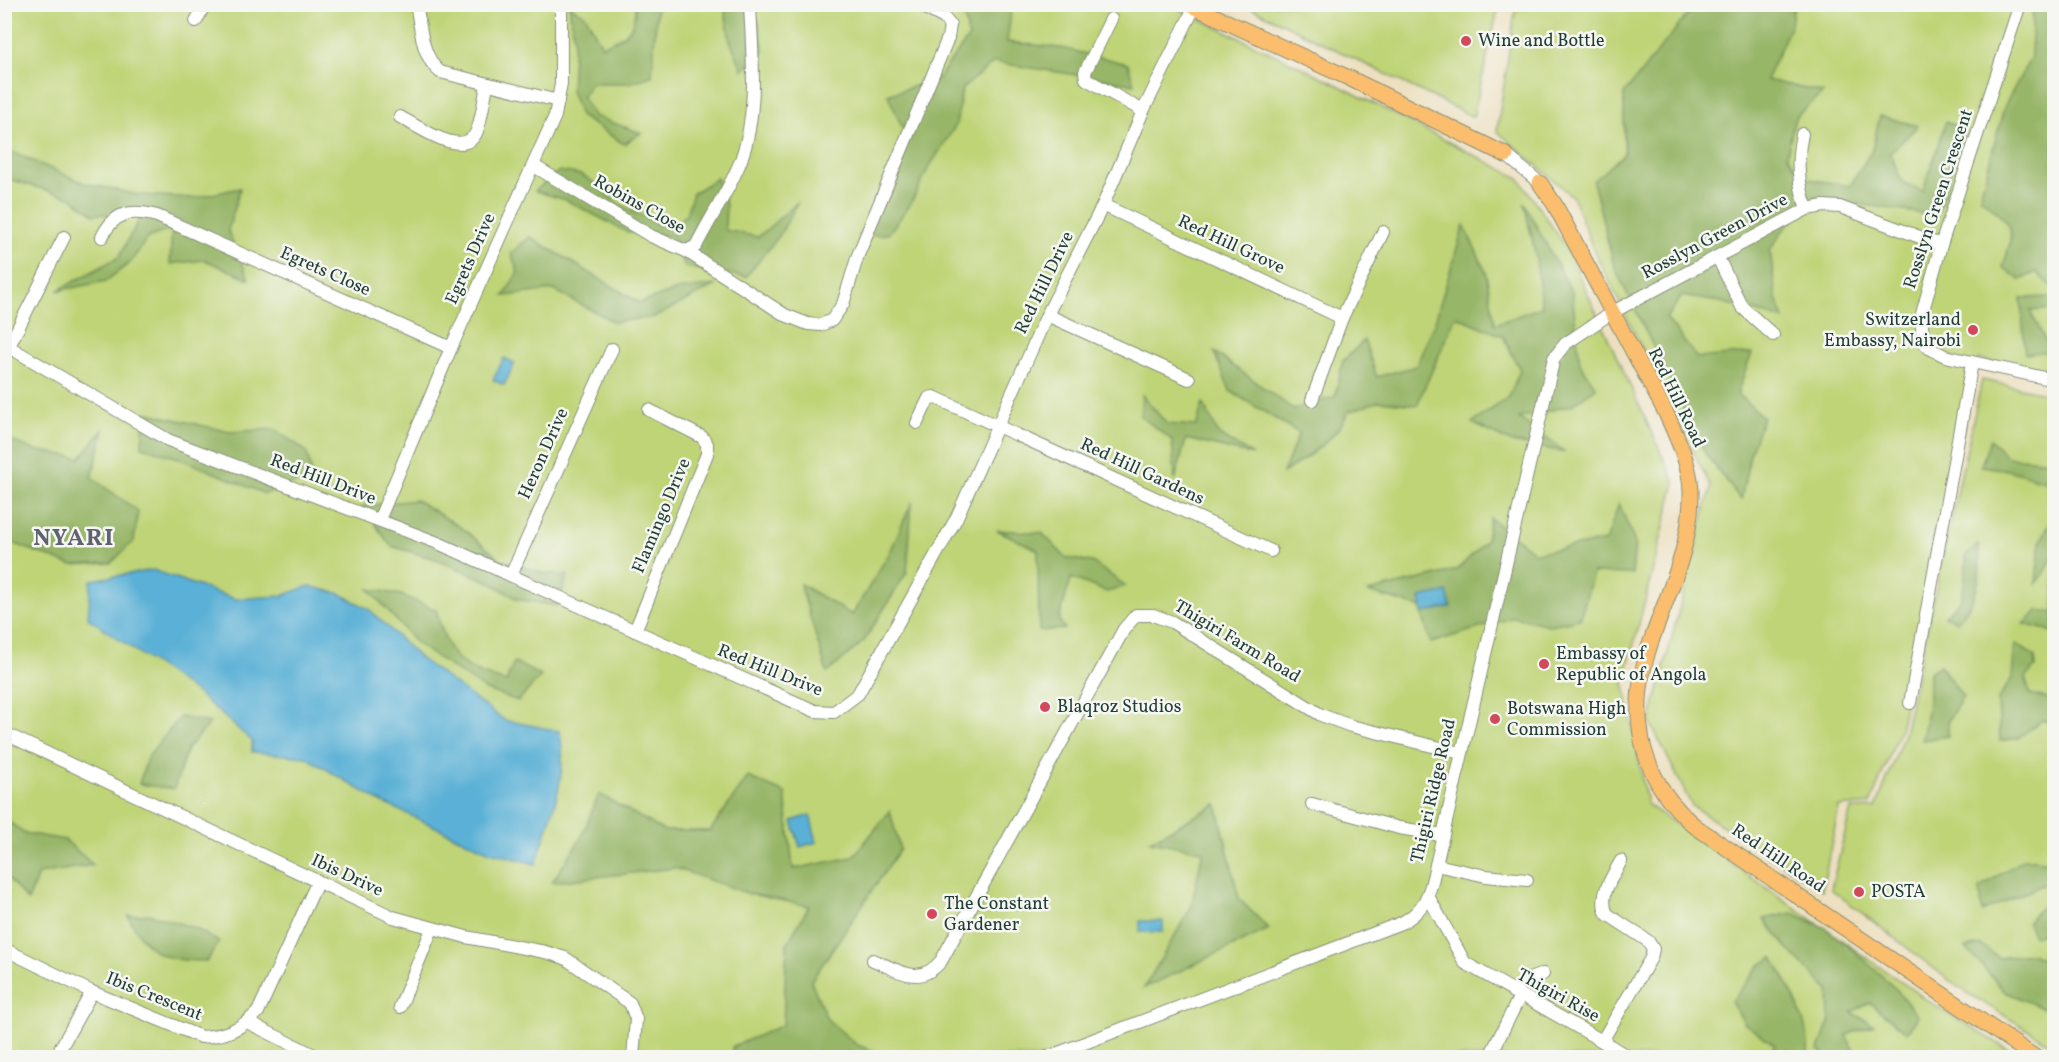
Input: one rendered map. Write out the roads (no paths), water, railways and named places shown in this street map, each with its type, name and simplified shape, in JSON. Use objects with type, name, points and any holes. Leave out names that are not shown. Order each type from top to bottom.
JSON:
[{"type":"main road","name":"Red Hill Road","points":[[1191,6],[1351,79],[1506,155]]},
{"type":"main road","name":"Red Hill Road","points":[[1540,183],[1555,205],[1679,442],[1691,488],[1689,527],[1683,557],[1652,636],[1639,696],[1639,723],[1643,745],[1662,792],[1676,810],[1696,827],[2036,1058]]},
{"type":"street","points":[[196,21],[205,4]]},
{"type":"street","points":[[416,4],[426,51],[431,65],[440,72],[558,101]]},
{"type":"street","name":"Egrets Drive","points":[[379,520],[451,348],[555,116],[562,61],[561,4]]},
{"type":"street","name":"Robins Close","points":[[534,166],[651,236],[686,251],[696,246],[741,161],[750,126],[753,75],[750,4]]},
{"type":"street","points":[[686,251],[785,315],[808,324],[821,325],[832,320],[843,304],[858,255],[948,38],[950,25],[944,18],[918,4]]},
{"type":"street","name":"Rosslyn Green Crescent","points":[[2020,4],[1941,245],[1922,314],[1920,333],[1929,348],[1945,356],[2055,381]]},
{"type":"street","name":"Red Hill Drive","points":[[7,345],[168,440],[379,520],[511,575],[816,711],[839,710],[858,694],[956,519],[1047,315],[1103,205],[1191,6]]},
{"type":"street","points":[[1111,18],[1085,72],[1086,79],[1143,111]]},
{"type":"street","points":[[400,117],[447,142],[461,145],[468,143],[477,132],[487,85]]},
{"type":"street","points":[[1802,134],[1798,165],[1800,187],[1807,208]]},
{"type":"street","name":"Red Hill Road","points":[[1506,155],[1540,183]]},
{"type":"street","name":"Red Hill Grove","points":[[1103,205],[1342,318]]},
{"type":"street","name":"Rosslyn Green Drive","points":[[1611,313],[1718,258],[1807,208],[1840,207],[1941,245]]},
{"type":"street","name":"Egrets Close","points":[[102,237],[108,225],[118,215],[129,212],[157,216],[451,348]]},
{"type":"street","points":[[1312,400],[1342,318],[1383,232]]},
{"type":"street","points":[[7,345],[64,237]]},
{"type":"street","points":[[1718,258],[1742,307],[1773,335]]},
{"type":"street","name":"Thigiri Ridge Road","points":[[1046,1058],[1401,923],[1414,916],[1428,896],[1436,865],[1526,484],[1551,367],[1565,344],[1611,313]]},
{"type":"street","points":[[1047,315],[1188,379]]},
{"type":"street","name":"Heron Drive","points":[[511,575],[612,349]]},
{"type":"street","points":[[1910,703],[1972,363]]},
{"type":"street","name":"Red Hill Gardens","points":[[917,423],[929,398],[934,397],[1271,551]]},
{"type":"street","name":"Flamingo Drive","points":[[635,631],[707,454],[706,444],[702,437],[649,410]]},
{"type":"street","name":"Thigiri Farm Road","points":[[873,960],[914,976],[925,976],[942,961],[1124,629],[1136,615],[1153,615],[1172,622],[1332,720],[1461,753]]},
{"type":"street","name":"Ibis Drive","points":[[4,733],[393,917],[432,929],[545,952],[580,966],[630,1003],[636,1019],[633,1058]]},
{"type":"street","points":[[1312,804],[1399,828],[1442,835]]},
{"type":"street","name":"Thigiri Rise","points":[[1428,896],[1465,963],[1602,1041],[1651,958],[1653,949],[1648,941],[1607,914],[1605,909],[1607,884],[1621,861]]},
{"type":"street","points":[[1436,865],[1486,876],[1527,880]]},
{"type":"street","name":"Ibis Crescent","points":[[4,949],[92,992],[201,1037],[234,1032],[258,1012],[317,883]]},
{"type":"street","points":[[400,1007],[432,929]]},
{"type":"street","points":[[1489,1058],[1516,994],[1524,981],[1543,974]]},
{"type":"street","points":[[55,1058],[92,992]]},
{"type":"street","points":[[247,1022],[320,1058]]},
{"type":"street","points":[[1602,1041],[1630,1058]]},
{"type":"water","points":[[504,358],[515,363],[504,385],[493,380]]},
{"type":"water","points":[[153,570],[235,599],[281,596],[309,586],[341,594],[369,609],[421,659],[504,720],[559,731],[562,747],[560,781],[557,798],[536,864],[490,852],[379,801],[306,757],[252,752],[252,741],[198,694],[88,618],[91,580]]},
{"type":"water","points":[[1447,592],[1451,607],[1423,613],[1420,598]]},
{"type":"water","points":[[810,815],[817,842],[800,847],[792,821]]},
{"type":"water","points":[[1140,921],[1163,921],[1163,932],[1140,932]]},
{"type":"place","name":"Wine and Bottle","points":[[1466,41]]},
{"type":"place","name":"Switzerland Embassy, Nairobi","points":[[1973,330]]},
{"type":"place","name":"Embassy of Republic of Angola","points":[[1544,664]]},
{"type":"place","name":"Blaqroz Studios","points":[[1045,707]]},
{"type":"place","name":"Botswana High Commission","points":[[1495,719]]},
{"type":"place","name":"POSTA","points":[[1859,892]]},
{"type":"place","name":"The Constant Gardener","points":[[932,914]]},
{"type":"district","name":"NYARI","points":[[74,539]]}]
